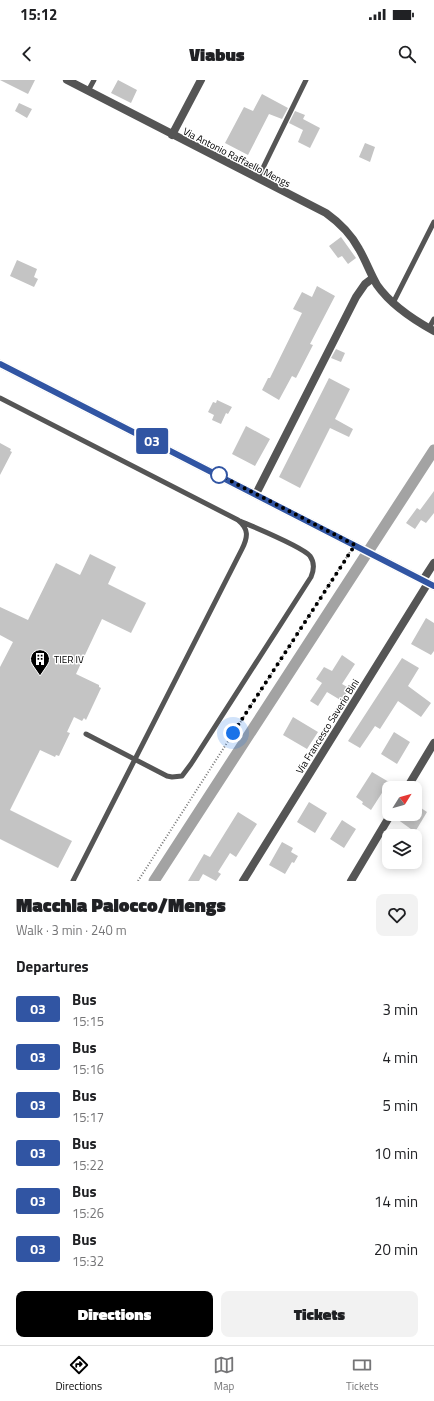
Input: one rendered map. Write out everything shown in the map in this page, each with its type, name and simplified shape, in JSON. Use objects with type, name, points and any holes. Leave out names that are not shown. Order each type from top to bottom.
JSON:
[{"type":"street","name":"Via Antonio Raffaello Mengs","points":[[68,80],[172,135],[321,210],[336,220],[356,243],[383,292],[408,316],[432,330]]},
{"type":"street","points":[[172,135],[201,80]]},
{"type":"street","points":[[256,494],[356,297],[365,284],[374,278]]},
{"type":"street","points":[[0,364],[428,583]]},
{"type":"street","name":"Via Francesco Saverio Bini","points":[[243,881],[428,583],[434,562]]},
{"type":"street","points":[[411,781],[434,743]]},
{"type":"street","points":[[351,881],[387,821]]},
{"type":"lane","points":[[88,91],[94,80]]},
{"type":"lane","points":[[258,178],[306,80]]},
{"type":"lane","points":[[393,303],[434,222]]},
{"type":"lane","points":[[432,330],[434,319]]},
{"type":"lane","points":[[0,398],[238,520],[300,549],[308,554],[314,563],[313,573],[185,773],[177,777],[167,776],[86,734]]},
{"type":"lane","points":[[73,881],[246,542],[247,532],[238,520]]},
{"type":"path","points":[[138,881],[356,546]]},
{"type":"building","points":[[0,80],[35,80],[28,94]]},
{"type":"building","points":[[118,80],[137,90],[131,103],[111,93]]},
{"type":"building","points":[[262,94],[288,108],[282,119],[269,114],[248,155],[225,143],[244,107],[253,111]]},
{"type":"building","points":[[19,103],[32,109],[27,118],[15,111]]},
{"type":"building","points":[[295,111],[305,115],[303,119],[320,128],[310,148],[298,142],[303,130],[289,123]]},
{"type":"building","points":[[365,143],[375,147],[370,162],[359,157]]},
{"type":"building","points":[[341,237],[356,258],[348,264],[342,256],[338,258],[329,246]]},
{"type":"building","points":[[17,260],[37,269],[34,277],[38,279],[34,287],[10,276]]},
{"type":"building","points":[[317,286],[335,296],[310,344],[313,345],[296,378],[292,376],[279,400],[262,390],[268,378],[270,378],[302,313],[293,309],[302,292],[312,297]]},
{"type":"building","points":[[336,349],[345,353],[341,362],[331,358]]},
{"type":"building","points":[[329,378],[350,389],[335,419],[353,429],[349,437],[330,428],[300,488],[279,477]]},
{"type":"building","points":[[217,400],[232,407],[228,414],[226,413],[221,424],[212,420],[214,415],[208,412],[213,402],[216,403]]},
{"type":"building","points":[[246,426],[270,439],[255,466],[232,454]]},
{"type":"building","points":[[0,443],[11,449],[10,451],[12,452],[0,475]]},
{"type":"building","points":[[434,491],[434,513],[426,523],[421,520],[415,529],[406,523],[417,508],[420,510]]},
{"type":"building","name":"TIER IV","points":[[90,554],[116,567],[108,584],[146,603],[131,633],[102,619],[76,674],[99,685],[101,688],[86,720],[84,718],[82,721],[74,717],[67,732],[70,733],[59,756],[56,755],[55,757],[40,750],[10,810],[72,841],[58,868],[0,839],[0,667],[13,642],[0,635],[0,607],[28,620],[56,563],[80,575]]},
{"type":"building","points":[[426,618],[434,623],[434,651],[431,655],[411,644]]},
{"type":"building","points":[[342,655],[355,664],[342,684],[349,688],[342,701],[327,692],[318,706],[310,701],[322,683],[316,679],[324,667],[332,671]]},
{"type":"building","points":[[402,658],[419,668],[408,686],[431,703],[421,717],[398,701],[380,729],[375,726],[360,748],[348,741]]},
{"type":"building","points":[[293,717],[318,732],[307,749],[283,735]]},
{"type":"building","points":[[394,732],[410,742],[397,764],[381,754]]},
{"type":"building","points":[[372,772],[387,781],[382,781],[382,793],[371,810],[362,804],[363,802],[356,797]]},
{"type":"building","points":[[309,802],[327,813],[315,833],[297,822]]},
{"type":"building","points":[[422,809],[427,812],[422,820]]},
{"type":"building","points":[[238,812],[257,824],[236,857],[230,853],[218,872],[221,874],[216,881],[203,874],[199,881],[188,881],[204,854],[210,857]]},
{"type":"building","points":[[342,820],[356,829],[344,848],[330,839]]},
{"type":"building","points":[[400,821],[422,821],[417,829],[411,829]]},
{"type":"building","points":[[282,842],[293,848],[291,852],[298,856],[294,863],[292,862],[285,874],[269,865]]},
{"type":"waterway","points":[[154,881],[434,450]]},
{"type":"bus line","name":"03","points":[[0,364],[434,586]]},
{"type":"place","name":"TIER IV","points":[[40,676]]},
{"type":"route","points":[[219,475],[355,545],[233,733]]}]
